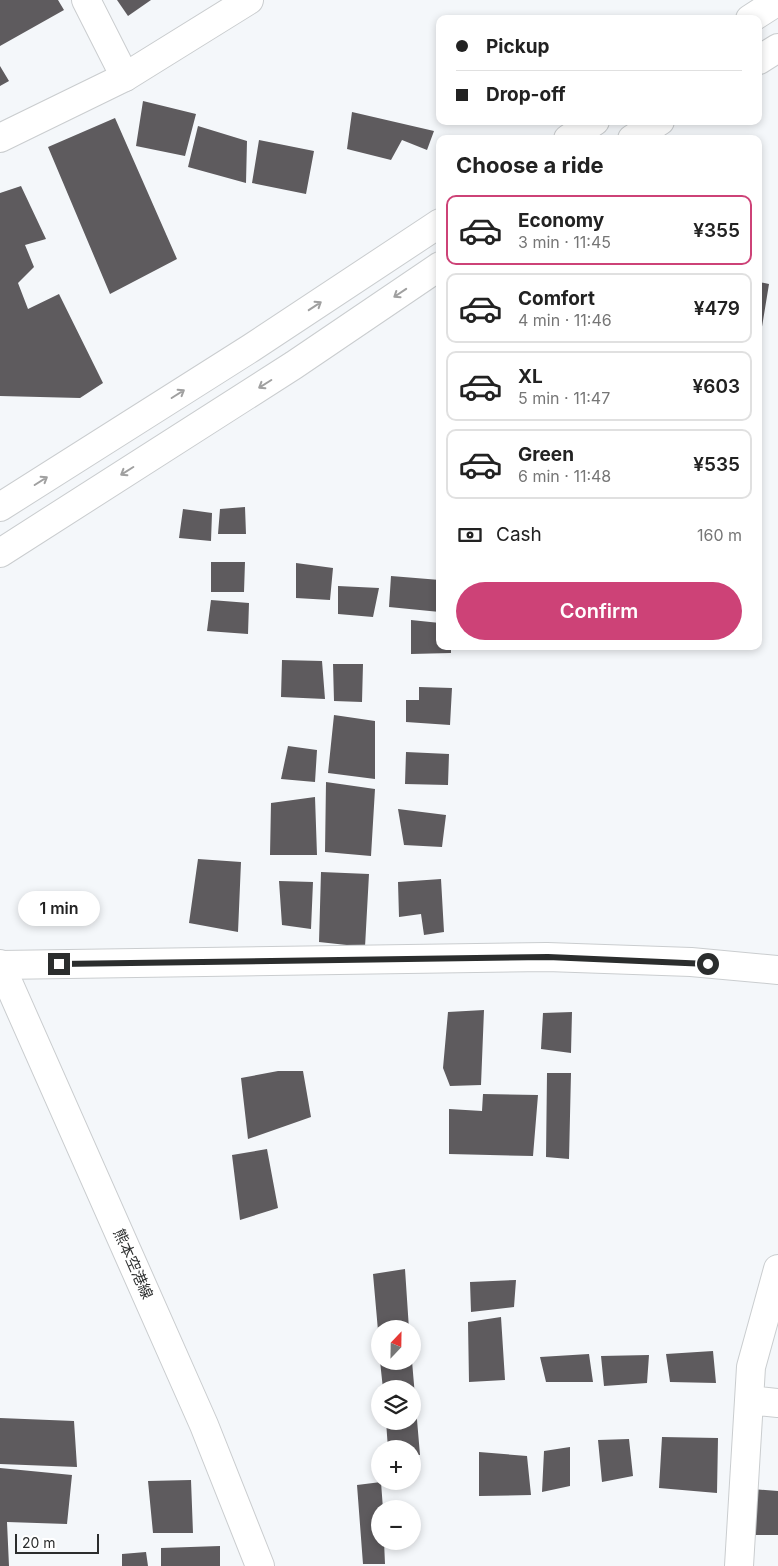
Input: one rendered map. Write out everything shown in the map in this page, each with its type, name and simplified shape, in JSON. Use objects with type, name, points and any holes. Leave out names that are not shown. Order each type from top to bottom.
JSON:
[{"type":"street","points":[[86,0],[125,77]]},
{"type":"street","points":[[0,138],[125,77],[249,0]]},
{"type":"street","points":[[756,15],[778,1]]},
{"type":"street","points":[[762,58],[778,48]]},
{"type":"street","points":[[574,135],[589,125]]},
{"type":"street","points":[[638,135],[654,125]]},
{"type":"street","points":[[0,507],[251,348],[436,226]]},
{"type":"street","points":[[0,553],[294,364],[436,269]]},
{"type":"street","points":[[0,964],[548,957],[691,962],[778,970]]},
{"type":"street","name":"熊本空港線","points":[[0,964],[204,1425],[260,1566]]},
{"type":"street","points":[[740,1566],[751,1366],[778,1269]]},
{"type":"street","points":[[749,1400],[778,1403]]},
{"type":"building","points":[[0,0],[58,0],[64,10],[0,46]]},
{"type":"building","points":[[117,0],[151,0],[128,16]]},
{"type":"building","points":[[0,66],[9,81],[0,86]]},
{"type":"building","points":[[143,101],[196,114],[185,156],[136,146]]},
{"type":"building","points":[[352,112],[434,131],[427,150],[402,140],[391,160],[347,149]]},
{"type":"building","points":[[115,118],[177,259],[110,294],[48,147]]},
{"type":"building","points":[[198,126],[247,141],[246,183],[188,167]]},
{"type":"building","points":[[259,140],[314,151],[306,194],[252,183]]},
{"type":"building","points":[[21,186],[46,239],[25,245],[34,267],[18,283],[28,309],[59,294],[103,383],[80,398],[0,396],[0,193]]},
{"type":"building","points":[[762,283],[769,284],[762,327]]},
{"type":"building","points":[[245,507],[246,534],[218,534],[220,509]]},
{"type":"building","points":[[183,509],[212,513],[211,541],[179,538]]},
{"type":"building","points":[[211,562],[245,562],[244,592],[211,592]]},
{"type":"building","points":[[296,563],[333,568],[330,600],[296,598]]},
{"type":"building","points":[[391,576],[436,580],[436,612],[389,607]]},
{"type":"building","points":[[338,586],[379,588],[373,617],[338,614]]},
{"type":"building","points":[[211,600],[249,603],[248,634],[207,631]]},
{"type":"building","points":[[411,620],[436,623],[436,650],[451,650],[451,653],[411,654]]},
{"type":"building","points":[[282,660],[322,661],[325,699],[281,697]]},
{"type":"building","points":[[333,664],[363,664],[362,702],[334,701]]},
{"type":"building","points":[[419,687],[452,688],[450,725],[406,722],[406,700],[419,700]]},
{"type":"building","points":[[334,715],[375,721],[375,779],[328,773]]},
{"type":"building","points":[[288,746],[317,750],[315,782],[281,779]]},
{"type":"building","points":[[406,752],[449,754],[448,785],[405,784]]},
{"type":"building","points":[[326,782],[375,789],[371,856],[325,852]]},
{"type":"building","points":[[315,797],[317,855],[270,855],[271,803]]},
{"type":"building","points":[[398,809],[446,815],[442,847],[404,845]]},
{"type":"building","points":[[198,859],[241,862],[238,932],[189,923]]},
{"type":"building","points":[[321,872],[369,874],[365,947],[319,942]]},
{"type":"building","points":[[441,879],[444,932],[424,935],[421,914],[399,917],[398,882]]},
{"type":"building","points":[[279,881],[313,882],[311,929],[282,925]]},
{"type":"building","points":[[484,1010],[481,1085],[450,1086],[443,1068],[448,1012]]},
{"type":"building","points":[[572,1012],[571,1053],[541,1049],[543,1013]]},
{"type":"building","points":[[278,1071],[303,1071],[311,1117],[248,1139],[241,1078]]},
{"type":"building","points":[[547,1073],[571,1073],[569,1159],[546,1157]]},
{"type":"building","points":[[483,1094],[538,1095],[533,1156],[449,1154],[449,1109],[482,1111]]},
{"type":"building","points":[[267,1149],[278,1208],[240,1220],[232,1155]]},
{"type":"building","points":[[405,1269],[408,1320],[377,1320],[373,1274]]},
{"type":"building","points":[[516,1280],[514,1307],[471,1312],[470,1282]]},
{"type":"building","points":[[501,1317],[505,1380],[469,1382],[468,1322]]},
{"type":"building","points":[[713,1351],[716,1383],[670,1382],[666,1354]]},
{"type":"building","points":[[589,1354],[593,1382],[546,1382],[540,1357]]},
{"type":"building","points":[[649,1355],[647,1383],[604,1386],[601,1356]]},
{"type":"building","points":[[381,1370],[413,1370],[414,1380],[382,1380]]},
{"type":"building","points":[[0,1418],[74,1421],[77,1467],[0,1464]]},
{"type":"building","points":[[387,1430],[418,1430],[419,1440],[387,1440]]},
{"type":"building","points":[[662,1437],[718,1438],[717,1493],[659,1488]]},
{"type":"building","points":[[629,1439],[633,1476],[602,1482],[598,1440]]},
{"type":"building","points":[[570,1447],[570,1486],[542,1492],[544,1451]]},
{"type":"building","points":[[479,1452],[527,1456],[531,1495],[479,1496]]},
{"type":"building","points":[[0,1468],[72,1475],[67,1524],[7,1522],[9,1566],[0,1566]]},
{"type":"building","points":[[191,1480],[193,1533],[153,1533],[148,1481]]},
{"type":"building","points":[[371,1483],[371,1490],[382,1490],[382,1500],[371,1500],[371,1550],[384,1550],[385,1564],[363,1564],[357,1485]]},
{"type":"building","points":[[752,1489],[778,1491],[778,1535],[749,1535]]},
{"type":"building","points":[[220,1546],[220,1566],[161,1566],[161,1548]]},
{"type":"building","points":[[146,1552],[148,1566],[122,1566],[122,1554]]},
{"type":"route","points":[[59,964],[548,957],[708,964]]}]
